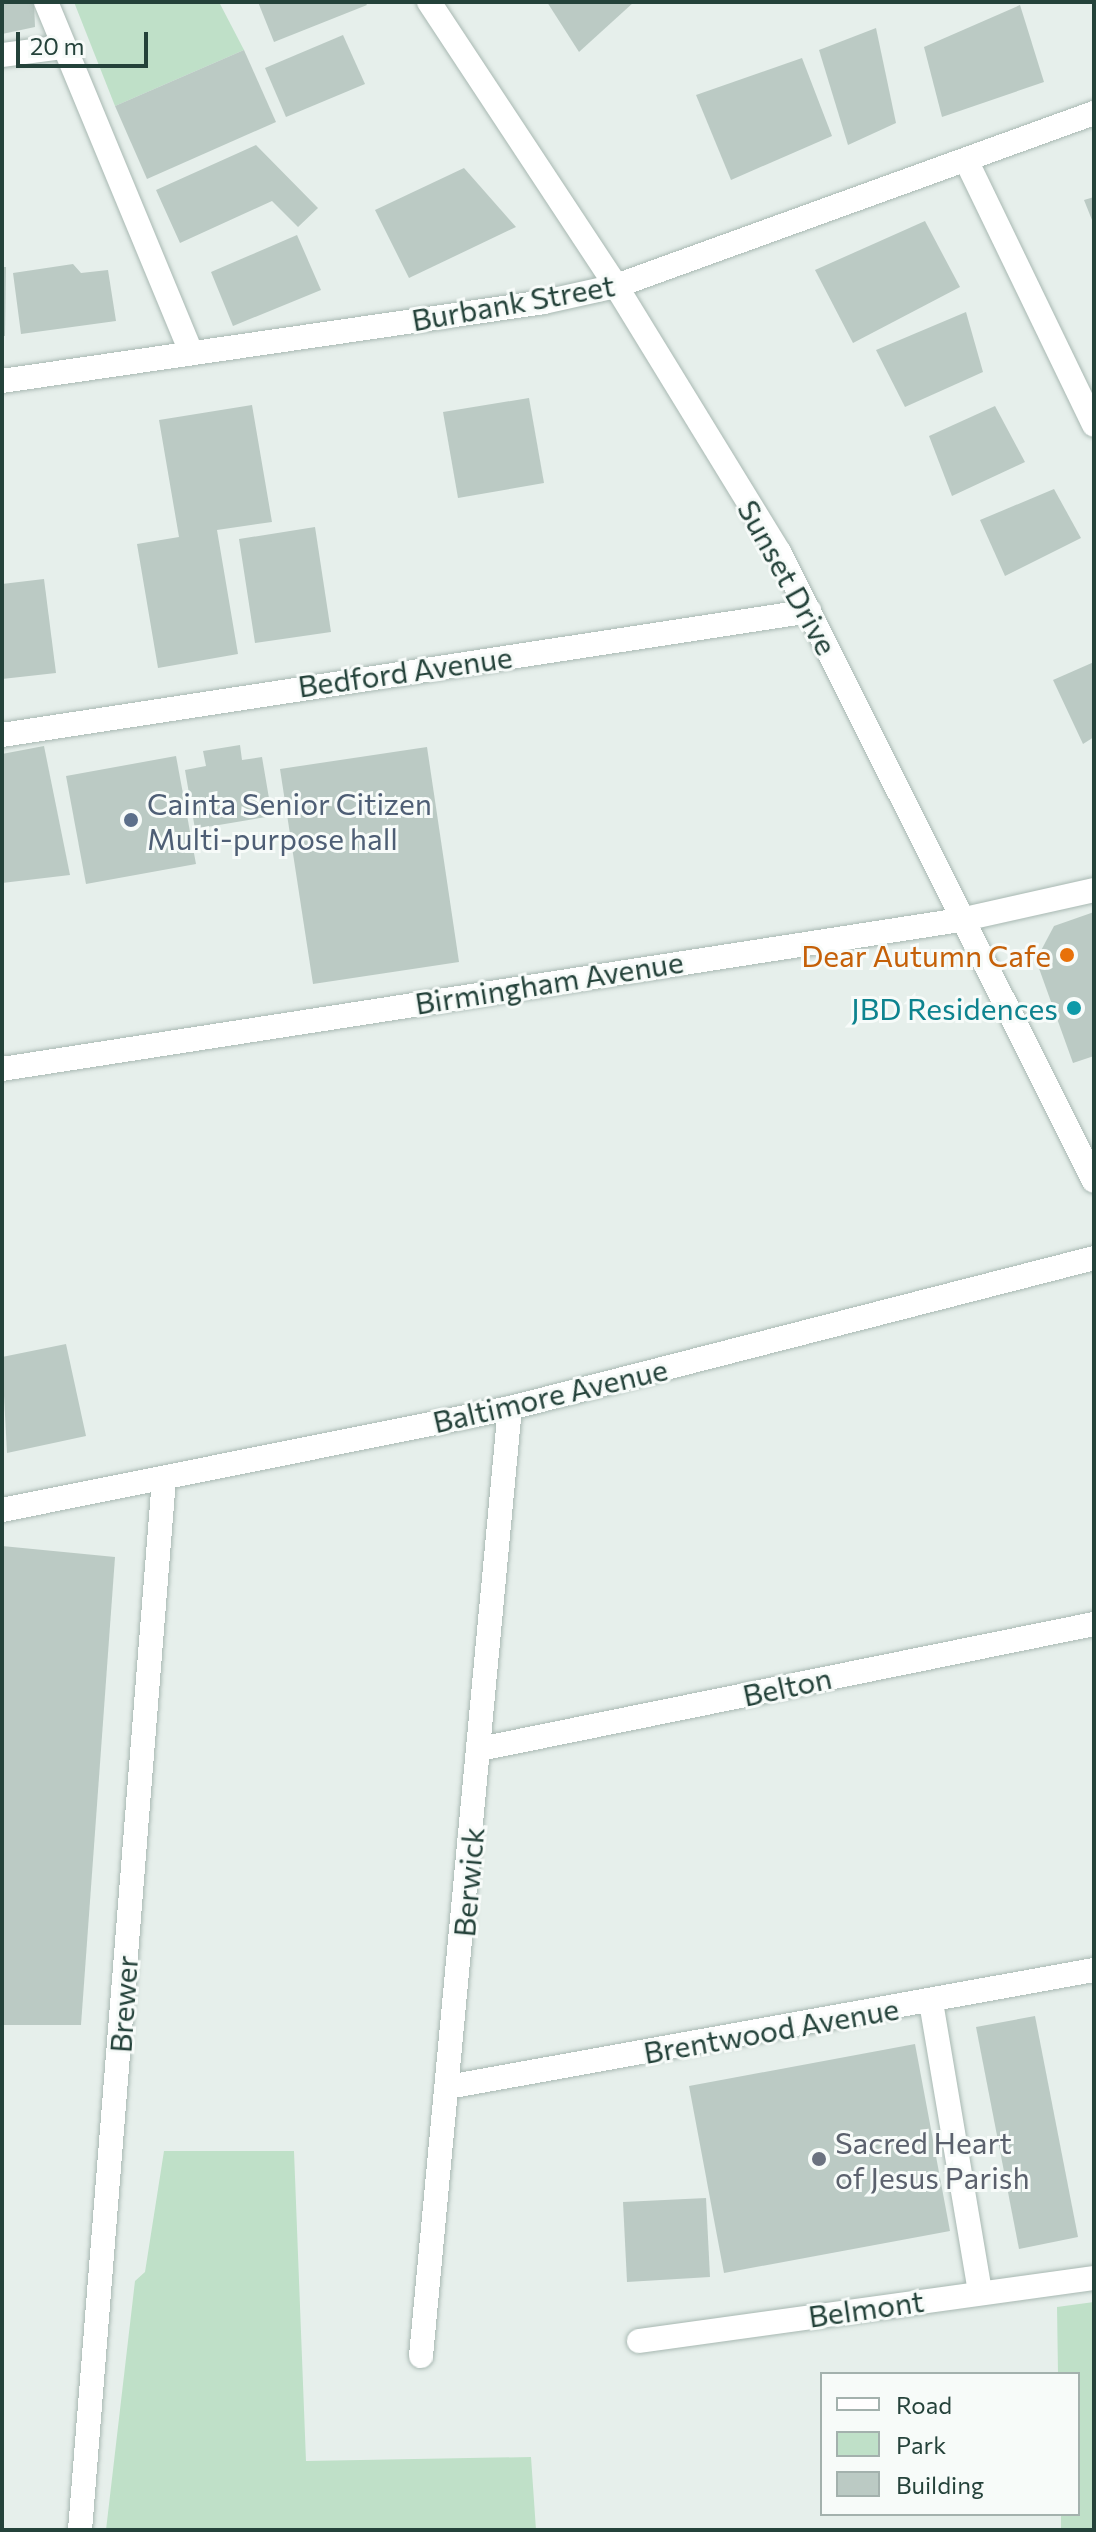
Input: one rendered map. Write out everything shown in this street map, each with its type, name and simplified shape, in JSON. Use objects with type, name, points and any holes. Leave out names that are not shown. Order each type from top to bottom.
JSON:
[{"type":"street","points":[[46,2],[191,352]]},
{"type":"street","name":"Sunset Drive","points":[[429,2],[616,286],[810,611],[960,920],[1094,1181]]},
{"type":"street","points":[[2,55],[63,47]]},
{"type":"street","name":"Burbank Street","points":[[2,381],[544,302],[616,286],[1094,113]]},
{"type":"street","points":[[966,160],[1094,425]]},
{"type":"street","name":"Bedford Avenue","points":[[2,735],[810,611]]},
{"type":"street","name":"Birmingham Avenue","points":[[2,1069],[960,920],[1094,890]]},
{"type":"street","name":"Baltimore Avenue","points":[[2,1510],[510,1408],[1094,1258]]},
{"type":"street","name":"Berwick","points":[[421,2356],[510,1408]]},
{"type":"street","name":"Brewer","points":[[80,2530],[164,1478]]},
{"type":"street","name":"Belton","points":[[480,1749],[1094,1624]]},
{"type":"street","name":"Brentwood Avenue","points":[[448,2087],[931,2002],[1094,1970]]},
{"type":"street","points":[[931,2002],[980,2292]]},
{"type":"street","name":"Belmont","points":[[639,2341],[1094,2278]]},
{"type":"green space","points":[[74,2],[219,2],[244,50],[115,106]]},
{"type":"green space","points":[[164,2151],[294,2151],[306,2461],[531,2457],[536,2530],[106,2530],[135,2281],[145,2272]]},
{"type":"green space","points":[[1094,2302],[1094,2530],[1061,2530],[1061,2516],[1080,2516],[1080,2372],[1058,2372],[1057,2307]]},
{"type":"building","points":[[2,2],[34,2],[35,27],[2,34]]},
{"type":"building","points":[[258,2],[365,2],[367,5],[274,42]]},
{"type":"building","points":[[547,2],[634,2],[579,52]]},
{"type":"building","points":[[1020,5],[1044,82],[942,117],[924,47]]},
{"type":"building","points":[[876,28],[896,123],[848,145],[819,50]]},
{"type":"building","points":[[343,35],[365,84],[286,117],[265,68]]},
{"type":"building","points":[[244,50],[276,122],[147,179],[115,106]]},
{"type":"building","points":[[802,58],[832,136],[731,180],[696,95]]},
{"type":"building","points":[[256,145],[318,208],[298,227],[272,201],[180,243],[156,190]]},
{"type":"building","points":[[464,168],[516,227],[409,278],[375,210]]},
{"type":"building","points":[[1094,197],[1094,225],[1084,200]]},
{"type":"building","points":[[925,221],[960,287],[853,343],[815,270]]},
{"type":"building","points":[[297,235],[321,290],[233,326],[211,272]]},
{"type":"building","points":[[73,264],[81,273],[108,270],[116,321],[21,334],[13,273]]},
{"type":"building","points":[[2,267],[6,267],[5,336],[2,336]]},
{"type":"building","points":[[966,312],[983,372],[905,407],[876,350]]},
{"type":"building","points":[[529,398],[544,483],[458,498],[443,412]]},
{"type":"building","points":[[252,405],[272,522],[217,530],[238,654],[158,668],[137,544],[179,537],[159,420]]},
{"type":"building","points":[[995,406],[1025,462],[952,496],[929,436]]},
{"type":"building","points":[[1054,489],[1081,538],[1005,576],[980,520]]},
{"type":"building","points":[[315,527],[331,632],[255,643],[239,539]]},
{"type":"building","points":[[44,579],[56,673],[2,679],[2,584]]},
{"type":"building","points":[[1094,662],[1094,737],[1083,744],[1053,680]]},
{"type":"building","points":[[240,745],[242,760],[262,757],[272,816],[195,829],[185,770],[206,766],[203,751]]},
{"type":"building","points":[[44,746],[70,875],[2,883],[2,754]]},
{"type":"building","points":[[427,747],[459,962],[313,984],[280,769]]},
{"type":"building","name":"Cainta Senior Citizen Multi-purpose hall","points":[[176,756],[196,864],[86,884],[66,776]]},
{"type":"building","name":"JBD Residences","points":[[1094,912],[1094,1056],[1073,1063],[1036,960],[1054,926]]},
{"type":"building","points":[[66,1344],[86,1436],[7,1453],[2,1357]]},
{"type":"building","points":[[2,1546],[115,1557],[81,2025],[2,2025]]},
{"type":"building","points":[[1035,2016],[1078,2237],[1019,2249],[976,2027]]},
{"type":"building","name":"Sacred Heart of Jesus Parish","points":[[915,2044],[950,2231],[724,2273],[689,2086]]},
{"type":"building","points":[[706,2198],[710,2277],[627,2282],[623,2202]]},
{"type":"place","name":"Cainta Senior Citizen Multi-purpose hall","points":[[131,820]]},
{"type":"place","name":"Dear Autumn Cafe","points":[[1067,955]]},
{"type":"place","name":"JBD Residences","points":[[1074,1008]]},
{"type":"place","name":"Sacred Heart of Jesus Parish","points":[[819,2159]]}]
